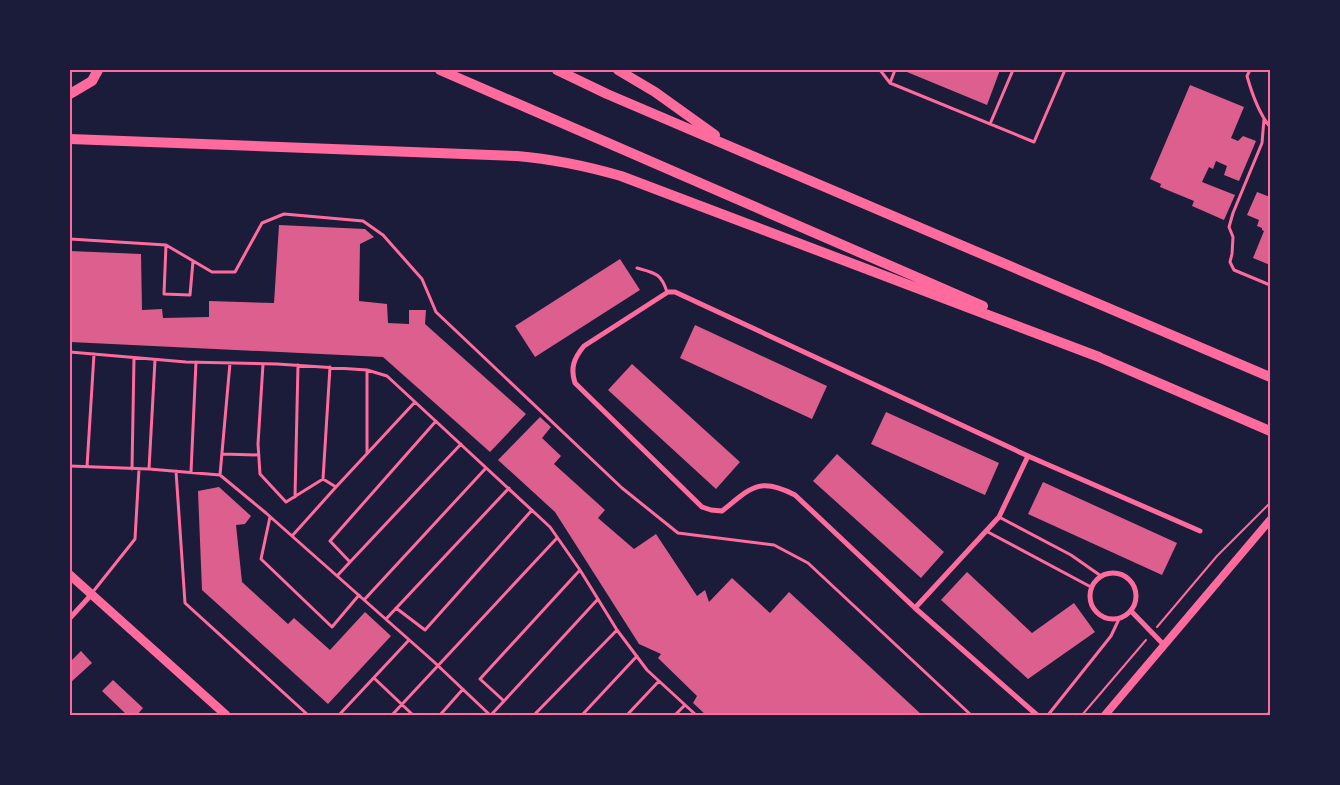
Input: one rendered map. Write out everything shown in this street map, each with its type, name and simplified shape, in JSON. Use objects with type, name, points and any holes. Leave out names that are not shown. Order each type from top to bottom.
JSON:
[{"type":"highway","points":[[70,94],[92,81],[98,70]]},
{"type":"highway","points":[[440,70],[1270,431]]},
{"type":"highway","points":[[557,70],[607,94],[1270,376]]},
{"type":"highway","points":[[618,70],[655,92],[732,147]]},
{"type":"highway","points":[[70,139],[517,156],[548,159],[584,166],[621,176],[1099,356]]},
{"type":"main road","points":[[70,575],[226,715]]},
{"type":"street","points":[[1037,715],[915,608],[796,495],[780,487],[762,485],[750,489],[722,511],[702,507],[574,384],[573,364],[584,346],[668,292],[675,292],[1028,456],[1200,530]]},
{"type":"street","points":[[915,608],[999,517],[1028,456]]},
{"type":"street","points":[[1106,715],[1270,520]]},
{"type":"street","points":[[1117,573],[1131,581],[1135,588],[1135,604],[1131,611],[1119,619],[1111,620],[1104,618],[1092,609],[1090,602],[1091,587],[1095,580],[1101,576],[1117,573]]},
{"type":"street","points":[[70,618],[92,594]]},
{"type":"street","points":[[1131,611],[1164,645]]},
{"type":"lane","points":[[880,70],[890,82],[1034,142],[1065,70]]},
{"type":"lane","points":[[890,82],[895,70]]},
{"type":"lane","points":[[990,124],[1013,70]]},
{"type":"lane","points":[[1250,70],[1247,76],[1251,94],[1270,127]]},
{"type":"lane","points":[[1264,119],[1262,143],[1229,227],[1232,237],[1230,262],[1234,270],[1270,285]]},
{"type":"lane","points":[[70,239],[166,245],[212,272],[235,272],[262,223],[284,214],[363,221],[383,235],[422,279],[436,312],[622,488],[678,533],[774,545],[808,563],[971,715]]},
{"type":"lane","points":[[166,245],[164,294],[190,296],[194,261]]},
{"type":"lane","points":[[637,268],[655,273],[663,280],[668,292]]},
{"type":"lane","points":[[70,352],[155,360],[330,367],[367,370],[386,376],[550,527],[636,656],[647,670],[696,715]]},
{"type":"lane","points":[[87,467],[94,354]]},
{"type":"lane","points":[[132,469],[134,358]]},
{"type":"lane","points":[[149,469],[155,360]]},
{"type":"lane","points":[[191,472],[196,362]]},
{"type":"lane","points":[[220,475],[230,363]]},
{"type":"lane","points":[[263,364],[259,455],[260,474],[286,502],[323,479]]},
{"type":"lane","points":[[295,496],[298,365]]},
{"type":"lane","points":[[323,479],[330,367]]},
{"type":"lane","points":[[367,370],[367,453]]},
{"type":"lane","points":[[292,536],[415,402]]},
{"type":"lane","points":[[350,562],[330,541],[436,422]]},
{"type":"lane","points":[[338,576],[461,444]]},
{"type":"lane","points":[[222,454],[259,455]]},
{"type":"lane","points":[[70,466],[149,469],[220,475],[338,576],[439,666],[490,715],[598,599]]},
{"type":"lane","points":[[364,600],[486,468]]},
{"type":"lane","points":[[92,594],[135,539],[139,469]]},
{"type":"lane","points":[[176,471],[185,603],[308,715]]},
{"type":"lane","points":[[323,479],[336,486]]},
{"type":"lane","points":[[386,619],[508,488]]},
{"type":"lane","points":[[396,608],[425,630],[532,510]]},
{"type":"lane","points":[[270,516],[261,559],[332,627],[359,595]]},
{"type":"lane","points":[[999,517],[1071,555],[1101,576]]},
{"type":"lane","points":[[986,530],[1091,587]]},
{"type":"lane","points":[[392,715],[557,538]]},
{"type":"lane","points":[[504,702],[480,679],[580,570]]},
{"type":"lane","points":[[1048,715],[1111,636],[1119,619]]},
{"type":"lane","points":[[534,715],[617,630]]},
{"type":"lane","points":[[339,715],[409,640]]},
{"type":"lane","points":[[582,715],[636,656]]},
{"type":"lane","points":[[374,678],[414,715]]},
{"type":"lane","points":[[627,715],[659,681]]},
{"type":"lane","points":[[440,715],[463,689]]},
{"type":"lane","points":[[675,715],[685,704]]},
{"type":"lane","points":[[1268,715],[1270,711]]},
{"type":"path","points":[[1166,616],[1217,556],[1270,503]]},
{"type":"path","points":[[1082,715],[1139,650]]},
{"type":"building","points":[[908,70],[1000,70],[987,105],[907,72]]},
{"type":"building","points":[[1190,85],[1244,107],[1231,138],[1238,141],[1243,136],[1256,141],[1239,181],[1224,175],[1227,166],[1216,161],[1213,169],[1209,167],[1202,182],[1235,195],[1224,220],[1192,206],[1194,201],[1160,187],[1161,184],[1150,179]]},
{"type":"building","points":[[1257,192],[1270,197],[1270,265],[1253,258],[1264,231],[1257,226],[1259,220],[1247,215]]},
{"type":"building","points":[[279,225],[365,229],[374,237],[360,244],[359,301],[387,304],[388,323],[409,324],[409,310],[426,310],[425,324],[526,414],[490,452],[383,357],[70,342],[70,251],[141,254],[142,310],[162,309],[163,318],[209,317],[209,301],[274,303]]},
{"type":"building","points":[[620,259],[640,290],[535,357],[515,326]]},
{"type":"building","points":[[695,325],[827,386],[812,419],[680,358]]},
{"type":"building","points":[[632,364],[740,462],[716,489],[608,390]]},
{"type":"building","points":[[886,412],[999,463],[985,495],[871,444]]},
{"type":"building","points":[[540,417],[551,427],[542,438],[561,456],[554,464],[605,510],[598,518],[634,549],[656,534],[697,596],[705,590],[709,602],[732,578],[770,613],[789,592],[922,715],[706,715],[693,703],[697,696],[658,658],[661,654],[639,644],[555,512],[498,460]]},
{"type":"building","points":[[837,454],[944,552],[921,578],[813,481]]},
{"type":"building","points":[[1043,482],[1177,543],[1162,575],[1028,514]]},
{"type":"building","points":[[219,487],[251,516],[245,524],[236,525],[242,582],[288,624],[294,618],[330,650],[365,612],[391,636],[328,704],[202,590],[198,491]]},
{"type":"building","points":[[967,572],[1032,633],[1074,603],[1095,632],[1028,679],[941,600]]},
{"type":"building","points":[[81,651],[92,663],[70,683],[70,662]]},
{"type":"building","points":[[113,680],[143,708],[137,715],[127,715],[102,691]]}]
